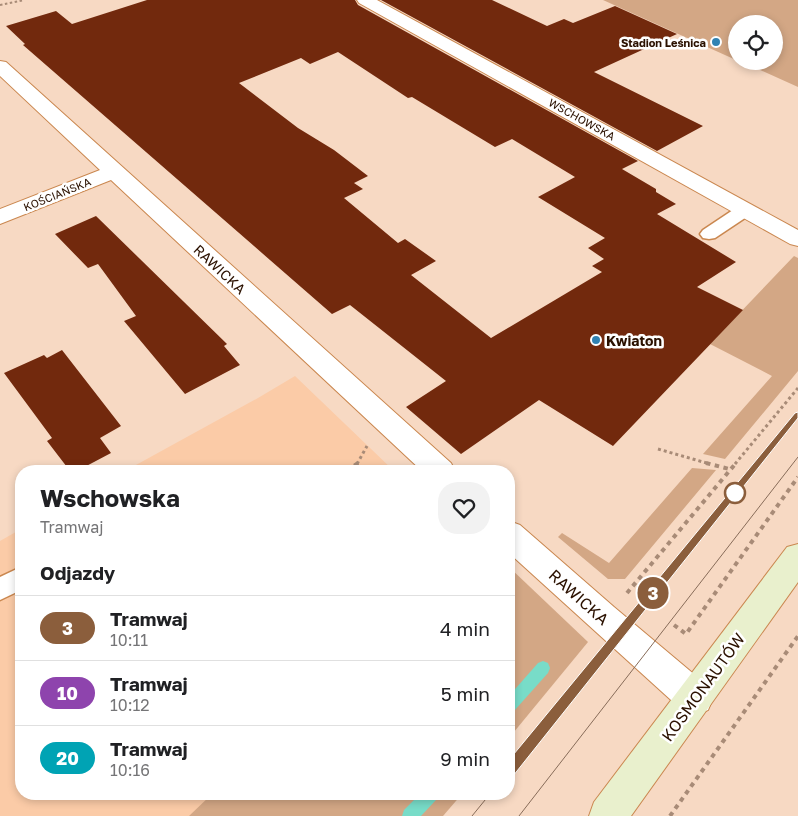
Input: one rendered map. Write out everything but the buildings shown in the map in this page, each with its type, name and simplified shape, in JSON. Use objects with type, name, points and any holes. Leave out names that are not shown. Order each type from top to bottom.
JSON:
[{"type":"main road","name":"KOSMONAUTÓW","points":[[608,816],[798,557]]},
{"type":"street","name":"WSCHOWSKA","points":[[365,0],[798,239]]},
{"type":"street","name":"RAWICKA","points":[[0,66],[115,171],[427,465]]},
{"type":"street","name":"KOŚCIAŃSKA","points":[[0,217],[115,171]]},
{"type":"street","name":"RAWICKA","points":[[515,539],[695,698]]},
{"type":"lane","points":[[710,234],[745,210]]},
{"type":"lane","points":[[0,590],[15,581]]},
{"type":"path","points":[[0,5],[24,0]]},
{"type":"path","points":[[622,598],[798,388]]},
{"type":"path","points":[[658,448],[729,469]]},
{"type":"path","points":[[674,625],[686,634],[798,477]]},
{"type":"path","points":[[670,816],[798,636]]},
{"type":"shaded area","name":"Stadion Leśnica","points":[[603,0],[798,0],[798,87],[760,70],[783,70],[783,15],[728,15],[728,56]]},
{"type":"shaded area","points":[[794,256],[798,258],[798,371],[725,459],[703,454],[772,376],[710,344]]},
{"type":"shaded area","points":[[295,376],[388,465],[136,465]]},
{"type":"shaded area","points":[[692,468],[716,470],[625,579],[608,579],[558,537],[562,533],[609,563]]},
{"type":"shaded area","points":[[15,532],[15,800],[286,800],[271,816],[0,816],[0,541]]},
{"type":"shaded area","points":[[515,573],[588,642],[515,731]]},
{"type":"shaded area","points":[[206,800],[457,800],[443,816],[189,816]]},
{"type":"waterway","points":[[515,699],[543,668]]},
{"type":"waterway","points":[[410,816],[425,800]]},
{"type":"tram line","points":[[515,764],[798,415]]},
{"type":"tram line","name":"3","points":[[515,764],[798,415]]},
{"type":"tram line","points":[[519,816],[798,457]]},
{"type":"tram line","points":[[472,816],[485,800]]},
{"type":"place","name":"Stadion Leśnica","points":[[716,42]]},
{"type":"place","name":"Kwiaton","points":[[596,340]]}]
